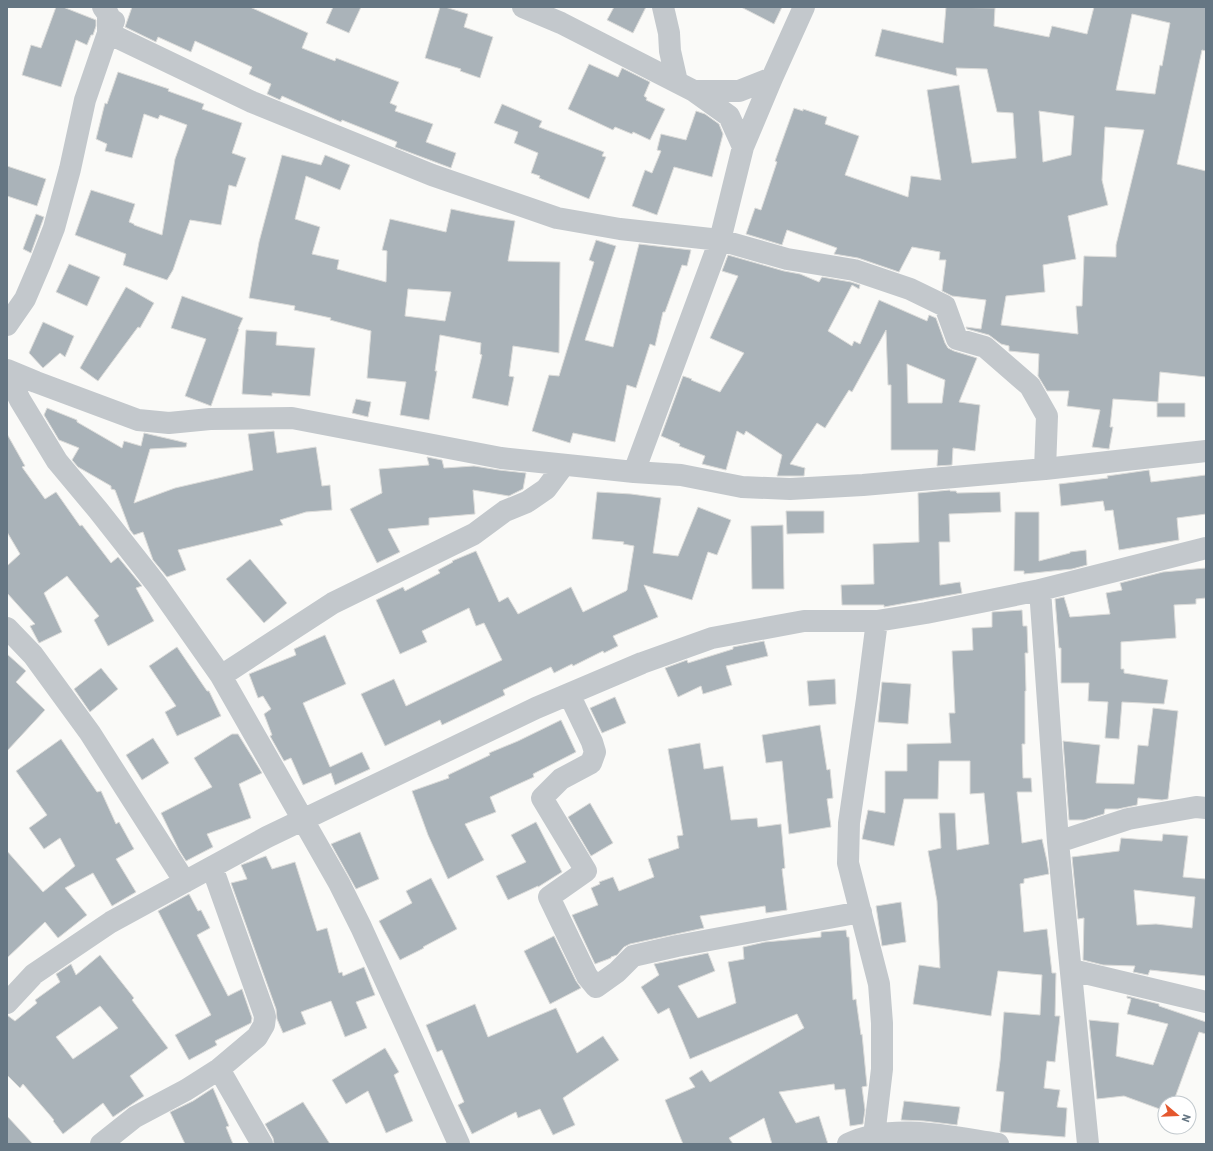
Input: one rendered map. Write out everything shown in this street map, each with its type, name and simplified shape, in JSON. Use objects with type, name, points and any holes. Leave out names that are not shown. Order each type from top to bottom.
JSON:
[{"type":"street","points":[[104,7],[108,14],[108,33]]},
{"type":"street","points":[[7,325],[25,299],[54,228],[70,169],[85,100],[108,33],[121,7]]},
{"type":"street","points":[[523,7],[561,23],[686,87],[729,116],[743,147]]},
{"type":"street","points":[[663,7],[669,33],[670,51],[686,87]]},
{"type":"street","points":[[634,472],[720,240],[743,147],[804,7]]},
{"type":"street","points":[[108,33],[252,102],[432,175],[557,218],[620,229],[720,240],[787,259],[854,270],[910,290],[945,306],[957,339],[985,347],[1030,386],[1047,416],[1044,469]]},
{"type":"street","points":[[686,87],[739,91],[772,78]]},
{"type":"street","points":[[7,372],[138,420],[169,422],[210,419],[292,418],[501,458],[634,472],[681,475],[742,487],[790,489],[863,485],[1044,469],[1206,451]]},
{"type":"street","points":[[7,372],[20,400],[57,461],[98,510],[152,579],[221,676],[339,883],[361,927],[459,1144]]},
{"type":"street","points":[[221,676],[333,603],[474,534],[506,511],[527,502],[546,489],[564,464]]},
{"type":"street","points":[[7,1002],[34,974],[112,922],[267,837],[536,708],[642,663],[712,638],[804,621],[877,621],[926,613],[1040,590],[1206,548]]},
{"type":"street","points":[[1040,590],[1058,842],[1072,970],[1088,1144]]},
{"type":"street","points":[[874,1136],[882,1068],[882,1023],[878,984],[848,863],[849,823],[877,621]]},
{"type":"street","points":[[7,628],[33,655],[90,733],[185,882]]},
{"type":"street","points":[[569,694],[592,742],[595,752],[591,763],[561,779],[542,798],[586,871],[549,897],[586,976],[596,988],[617,972],[633,956],[861,912]]},
{"type":"street","points":[[1058,842],[1128,820],[1196,807],[1206,808]]},
{"type":"street","points":[[101,1144],[135,1117],[186,1090],[219,1069],[257,1037],[264,1025],[265,1017],[212,867]]},
{"type":"street","points":[[1072,970],[1206,1002]]},
{"type":"street","points":[[219,1069],[262,1144]]},
{"type":"street","points":[[848,1144],[860,1138],[891,1132],[922,1133],[998,1144]]},
{"type":"building","points":[[56,7],[63,7],[96,20],[93,35],[91,35],[87,45],[76,40],[61,87],[22,75],[31,45],[41,48]]},
{"type":"building","points":[[132,7],[250,7],[308,33],[302,48],[335,61],[336,58],[399,82],[390,103],[397,106],[395,111],[433,124],[426,142],[456,153],[451,168],[395,147],[397,142],[342,120],[341,122],[282,96],[280,100],[267,94],[271,84],[249,74],[252,67],[195,41],[191,52],[158,37],[156,42],[125,27]]},
{"type":"building","points":[[333,7],[361,7],[349,33],[326,23]]},
{"type":"building","points":[[440,7],[445,7],[468,14],[464,27],[493,37],[480,78],[460,71],[461,69],[425,58]]},
{"type":"building","points":[[614,7],[646,7],[633,33],[607,20]]},
{"type":"building","points":[[741,7],[782,7],[774,24]]},
{"type":"building","points":[[946,7],[995,8],[994,26],[1049,37],[1052,26],[1087,34],[1094,7],[1206,7],[1206,51],[1202,50],[1177,164],[1206,171],[1206,377],[1160,372],[1158,402],[1113,399],[1110,427],[1113,427],[1109,449],[1092,447],[1100,410],[1067,406],[1069,391],[1047,391],[1038,376],[1039,354],[1009,351],[1009,346],[1001,344],[989,335],[967,329],[966,327],[981,329],[986,300],[952,296],[942,291],[946,260],[939,260],[940,252],[912,247],[899,272],[858,258],[834,254],[837,248],[787,230],[782,245],[746,234],[755,208],[761,210],[777,162],[775,161],[794,108],[803,111],[803,109],[827,117],[825,124],[859,136],[845,175],[908,197],[911,176],[941,180],[927,90],[959,85],[972,163],[1016,158],[1013,113],[997,112],[987,69],[956,68],[957,76],[875,56],[882,29],[943,43]],"holes":[[[1132,14],[1170,23],[1155,94],[1116,90]],[[1039,111],[1074,116],[1071,155],[1043,162]],[[1105,127],[1144,130],[1116,245],[1116,257],[1084,256],[1082,306],[1076,306],[1078,334],[1001,325],[1006,296],[1045,292],[1043,265],[1076,259],[1068,216],[1108,205],[1102,180]]]},
{"type":"building","points":[[589,64],[618,77],[622,68],[650,82],[644,96],[647,98],[646,100],[665,109],[650,140],[633,132],[632,134],[615,127],[613,130],[568,109]]},
{"type":"building","points":[[118,72],[169,89],[168,91],[204,104],[202,109],[242,123],[232,153],[246,158],[236,187],[229,185],[221,225],[190,220],[173,270],[167,280],[123,265],[126,254],[75,235],[91,190],[135,204],[129,222],[162,235],[175,159],[187,125],[160,115],[158,119],[144,114],[132,158],[105,151],[107,144],[96,139],[105,103],[107,104]]},
{"type":"building","points":[[502,104],[542,121],[539,127],[604,152],[602,156],[606,157],[589,199],[539,178],[540,176],[531,173],[538,153],[514,143],[518,132],[494,123]]},
{"type":"building","points":[[696,111],[705,114],[719,124],[723,134],[712,177],[674,167],[657,215],[632,206],[645,170],[652,173],[661,151],[657,150],[661,134],[686,140]]},
{"type":"building","points":[[282,155],[321,165],[325,155],[350,165],[340,190],[306,176],[295,219],[320,227],[312,254],[339,260],[337,269],[386,282],[387,251],[382,250],[390,219],[446,232],[451,209],[515,221],[508,261],[560,262],[559,353],[513,346],[509,376],[514,377],[508,406],[472,398],[482,355],[480,354],[481,343],[440,335],[435,371],[437,371],[429,420],[400,415],[406,382],[367,378],[371,331],[330,320],[331,318],[294,310],[295,306],[249,298],[259,242]],"holes":[[[408,289],[451,292],[445,321],[405,316]]]},
{"type":"building","points":[[7,166],[46,179],[37,206],[7,196]]},
{"type":"building","points":[[36,214],[44,217],[31,253],[23,249]]},
{"type":"building","points":[[596,240],[616,246],[585,340],[613,347],[639,244],[691,250],[687,266],[682,265],[665,312],[663,312],[655,346],[650,344],[636,388],[627,385],[615,442],[573,433],[570,443],[532,431],[549,375],[559,376],[594,262],[589,260]]},
{"type":"building","points":[[728,255],[800,274],[819,282],[822,277],[860,285],[859,289],[852,285],[828,331],[852,346],[854,341],[860,344],[879,300],[927,321],[929,315],[936,318],[948,348],[977,358],[959,402],[980,405],[975,451],[953,448],[952,465],[937,466],[938,450],[891,450],[891,385],[888,385],[886,330],[852,392],[849,390],[825,428],[817,423],[790,464],[805,468],[804,476],[777,476],[782,455],[746,431],[744,435],[737,431],[726,470],[702,464],[705,456],[679,446],[680,444],[661,436],[683,376],[720,392],[744,353],[710,338],[738,276],[722,271]],"holes":[[[907,364],[945,380],[942,403],[908,403]]]},
{"type":"building","points":[[69,264],[100,277],[87,306],[56,292]]},
{"type":"building","points":[[126,287],[154,303],[140,328],[138,327],[98,381],[80,368]]},
{"type":"building","points":[[182,296],[243,318],[211,406],[185,396],[206,339],[171,328]]},
{"type":"building","points":[[43,322],[74,336],[65,357],[60,353],[43,368],[29,353]]},
{"type":"building","points":[[246,330],[277,332],[276,345],[315,348],[310,396],[272,393],[272,396],[242,394]]},
{"type":"building","points":[[356,399],[371,402],[368,417],[352,413]]},
{"type":"building","points":[[1157,403],[1185,403],[1185,417],[1157,417]]},
{"type":"building","points":[[47,408],[77,420],[77,422],[122,448],[124,441],[141,446],[144,433],[187,443],[186,447],[150,449],[134,503],[175,488],[253,470],[248,434],[274,431],[277,453],[316,447],[322,486],[330,485],[332,510],[306,512],[280,520],[283,525],[178,550],[186,570],[167,577],[153,560],[143,532],[134,535],[130,530],[115,490],[111,489],[111,486],[78,467],[72,460],[79,448],[59,440],[44,415]]},
{"type":"building","points":[[7,434],[25,466],[22,467],[45,499],[56,492],[80,526],[82,525],[111,563],[118,557],[142,586],[136,588],[154,621],[108,646],[94,620],[99,616],[67,576],[44,593],[62,632],[39,643],[30,626],[35,624],[7,593],[7,566],[20,554],[7,532]]},
{"type":"building","points":[[427,457],[442,460],[444,468],[474,466],[526,473],[523,489],[509,496],[473,490],[475,514],[429,518],[429,525],[388,529],[400,552],[377,563],[350,509],[382,493],[379,469],[429,465]]},
{"type":"building","points":[[1149,470],[1151,482],[1206,475],[1206,514],[1177,518],[1179,540],[1119,550],[1113,510],[1105,511],[1103,501],[1061,506],[1059,484],[1108,478],[1107,476]]},
{"type":"building","points":[[950,490],[956,491],[957,493],[1000,492],[1001,512],[949,514],[950,542],[939,542],[940,585],[960,582],[962,593],[884,607],[884,605],[842,605],[841,585],[874,584],[873,544],[919,542],[918,493]]},
{"type":"building","points":[[597,492],[661,498],[653,553],[678,556],[698,507],[731,520],[717,555],[708,552],[692,600],[644,585],[658,617],[613,636],[618,646],[604,653],[603,651],[573,666],[572,664],[554,673],[551,667],[503,690],[505,695],[442,725],[440,720],[385,746],[361,694],[394,679],[406,706],[502,660],[484,623],[476,626],[469,608],[422,631],[427,642],[400,654],[376,600],[403,587],[405,591],[440,573],[438,570],[453,562],[452,561],[476,551],[499,602],[508,597],[518,614],[571,587],[583,612],[626,591],[634,546],[623,544],[624,542],[592,539]]},
{"type":"building","points":[[786,511],[824,511],[824,533],[787,534]]},
{"type":"building","points":[[1015,512],[1039,512],[1039,561],[1070,552],[1086,550],[1087,565],[1072,569],[1024,574],[1024,571],[1014,571]]},
{"type":"building","points":[[783,525],[784,589],[752,589],[751,526]]},
{"type":"building","points":[[250,559],[287,603],[264,623],[226,579]]},
{"type":"building","points":[[1206,568],[1206,598],[1196,599],[1196,604],[1174,605],[1176,638],[1121,642],[1121,669],[1124,669],[1124,673],[1168,680],[1164,704],[1122,702],[1119,739],[1105,738],[1108,702],[1088,701],[1089,683],[1061,683],[1061,648],[1059,648],[1055,599],[1064,597],[1070,617],[1110,614],[1106,593],[1122,590],[1120,583],[1163,572]]},
{"type":"building","points":[[1022,610],[1023,626],[1027,626],[1028,653],[1025,653],[1026,691],[1025,744],[1022,744],[1023,778],[1031,778],[1032,792],[1017,792],[1022,843],[1042,839],[1049,874],[1024,879],[1024,883],[1020,884],[1024,932],[1047,929],[1052,973],[1056,973],[1055,1016],[1060,1016],[1055,1062],[1047,1061],[1044,1088],[1060,1090],[1057,1107],[1067,1108],[1065,1137],[1000,1132],[1004,1092],[996,1091],[1004,1012],[1040,1015],[1042,975],[998,971],[991,1016],[913,1004],[919,965],[940,968],[937,901],[928,851],[941,848],[939,813],[955,813],[957,850],[989,844],[984,793],[970,794],[970,761],[939,761],[938,799],[904,799],[894,846],[862,839],[868,810],[885,813],[885,771],[907,771],[907,744],[951,743],[949,713],[955,713],[952,651],[973,650],[972,628],[992,627],[992,612]]},
{"type":"building","points":[[325,635],[346,684],[303,703],[330,767],[362,752],[370,769],[335,785],[331,773],[303,785],[291,758],[284,761],[270,736],[272,735],[264,714],[271,709],[263,696],[258,698],[249,674],[296,655],[294,649]]},
{"type":"building","points":[[764,641],[768,656],[726,666],[732,685],[703,694],[701,686],[678,697],[665,668],[687,660],[688,663],[733,649],[733,647]]},
{"type":"building","points":[[177,647],[207,691],[209,691],[221,716],[177,736],[165,712],[176,706],[149,666]]},
{"type":"building","points":[[7,654],[26,671],[16,682],[45,710],[7,751]]},
{"type":"building","points":[[101,668],[118,689],[90,712],[74,689]]},
{"type":"building","points":[[835,679],[836,704],[809,706],[807,681]]},
{"type":"building","points":[[882,682],[911,684],[908,724],[878,722]]},
{"type":"building","points":[[615,697],[626,723],[602,733],[590,708]]},
{"type":"building","points":[[1153,708],[1178,711],[1168,799],[1138,798],[1137,805],[1118,809],[1105,809],[1104,814],[1084,820],[1069,820],[1063,741],[1100,745],[1096,783],[1134,784],[1138,745],[1148,746]]},
{"type":"building","points":[[561,720],[576,752],[533,774],[534,777],[490,797],[496,812],[465,824],[484,860],[448,879],[428,835],[412,791],[449,778],[448,775],[490,755],[489,753]]},
{"type":"building","points":[[820,725],[827,770],[830,769],[833,798],[827,799],[831,827],[789,834],[782,761],[766,763],[762,735]]},
{"type":"building","points":[[232,734],[238,734],[262,773],[239,784],[251,818],[207,834],[213,847],[186,861],[161,813],[212,787],[194,758]]},
{"type":"building","points":[[153,738],[169,763],[142,780],[126,755]]},
{"type":"building","points":[[61,739],[97,792],[101,791],[116,824],[119,822],[134,849],[116,859],[136,892],[112,906],[93,873],[65,888],[87,915],[58,938],[45,922],[7,958],[7,851],[43,892],[75,866],[60,838],[44,849],[29,828],[47,815],[16,771]]},
{"type":"building","points":[[700,743],[704,769],[723,766],[731,820],[757,818],[758,827],[781,824],[785,868],[782,869],[787,910],[766,913],[765,906],[700,916],[704,928],[630,944],[624,947],[617,955],[595,964],[572,915],[598,905],[591,888],[600,884],[599,882],[613,877],[619,891],[654,877],[648,859],[679,848],[677,836],[683,835],[668,749]]},
{"type":"building","points":[[590,803],[613,843],[591,856],[568,817]]},
{"type":"building","points":[[536,822],[562,872],[538,887],[508,900],[496,876],[526,862],[511,835]]},
{"type":"building","points":[[360,832],[379,879],[356,889],[331,844]]},
{"type":"building","points":[[1163,834],[1188,836],[1183,877],[1206,879],[1206,976],[1150,970],[1148,975],[1133,972],[1135,966],[1103,965],[1083,960],[1084,918],[1078,919],[1072,857],[1119,851],[1121,838],[1162,841]],"holes":[[[1134,890],[1195,897],[1192,928],[1156,924],[1137,925]]]},
{"type":"building","points":[[266,856],[272,869],[295,862],[317,931],[327,928],[339,973],[342,972],[343,976],[364,967],[375,995],[356,1002],[367,1028],[345,1037],[331,1001],[301,1012],[306,1024],[283,1033],[277,1019],[276,1009],[231,883],[247,879],[241,865]]},
{"type":"building","points":[[431,878],[457,929],[400,960],[379,921],[412,903],[406,891]]},
{"type":"building","points":[[189,894],[198,911],[201,910],[210,928],[197,935],[228,996],[242,989],[252,1018],[251,1023],[215,1041],[217,1045],[189,1060],[175,1035],[211,1015],[158,911]]},
{"type":"building","points":[[901,902],[906,942],[882,946],[876,906]]},
{"type":"building","points":[[846,930],[847,937],[849,937],[853,1000],[856,999],[861,1035],[862,1034],[867,1086],[862,1087],[865,1110],[863,1124],[850,1126],[845,1089],[835,1090],[834,1084],[779,1092],[796,1123],[819,1116],[828,1144],[772,1144],[764,1118],[729,1138],[733,1144],[683,1144],[665,1100],[695,1087],[689,1078],[702,1070],[710,1082],[804,1028],[797,1014],[690,1059],[669,1008],[658,1014],[641,987],[659,975],[654,964],[708,953],[715,971],[678,986],[698,1018],[736,1003],[728,962],[744,959],[743,947],[765,942],[821,937],[821,932]]},
{"type":"building","points":[[554,936],[576,981],[581,988],[550,1004],[524,951]]},
{"type":"building","points":[[100,955],[134,998],[132,1000],[168,1048],[130,1076],[144,1096],[113,1117],[103,1103],[63,1134],[53,1121],[54,1120],[23,1084],[20,1088],[7,1075],[7,1015],[15,1021],[37,1003],[35,1000],[60,982],[56,974],[71,964],[76,975]],"holes":[[[100,1006],[118,1028],[73,1059],[56,1037]]]},
{"type":"building","points":[[1127,996],[1159,1004],[1159,1006],[1206,1022],[1206,1034],[1199,1032],[1176,1095],[1157,1095],[1157,1108],[1124,1096],[1097,1099],[1089,1020],[1119,1023],[1116,1056],[1153,1065],[1168,1024],[1127,1014],[1131,999],[1127,998]]},
{"type":"building","points":[[475,1004],[488,1037],[556,1008],[577,1053],[603,1036],[619,1060],[563,1098],[575,1125],[553,1135],[540,1109],[518,1118],[516,1112],[472,1134],[458,1105],[464,1102],[442,1050],[437,1052],[426,1025]]},
{"type":"building","points":[[385,1048],[399,1072],[394,1075],[413,1121],[386,1133],[368,1091],[346,1104],[332,1080]]},
{"type":"building","points":[[213,1088],[229,1126],[226,1127],[233,1144],[185,1144],[170,1112],[193,1101]]},
{"type":"building","points":[[904,1101],[960,1107],[957,1125],[901,1120]]},
{"type":"building","points":[[303,1102],[330,1144],[274,1144],[273,1138],[265,1124]]},
{"type":"building","points":[[7,1116],[33,1144],[7,1144]]}]
